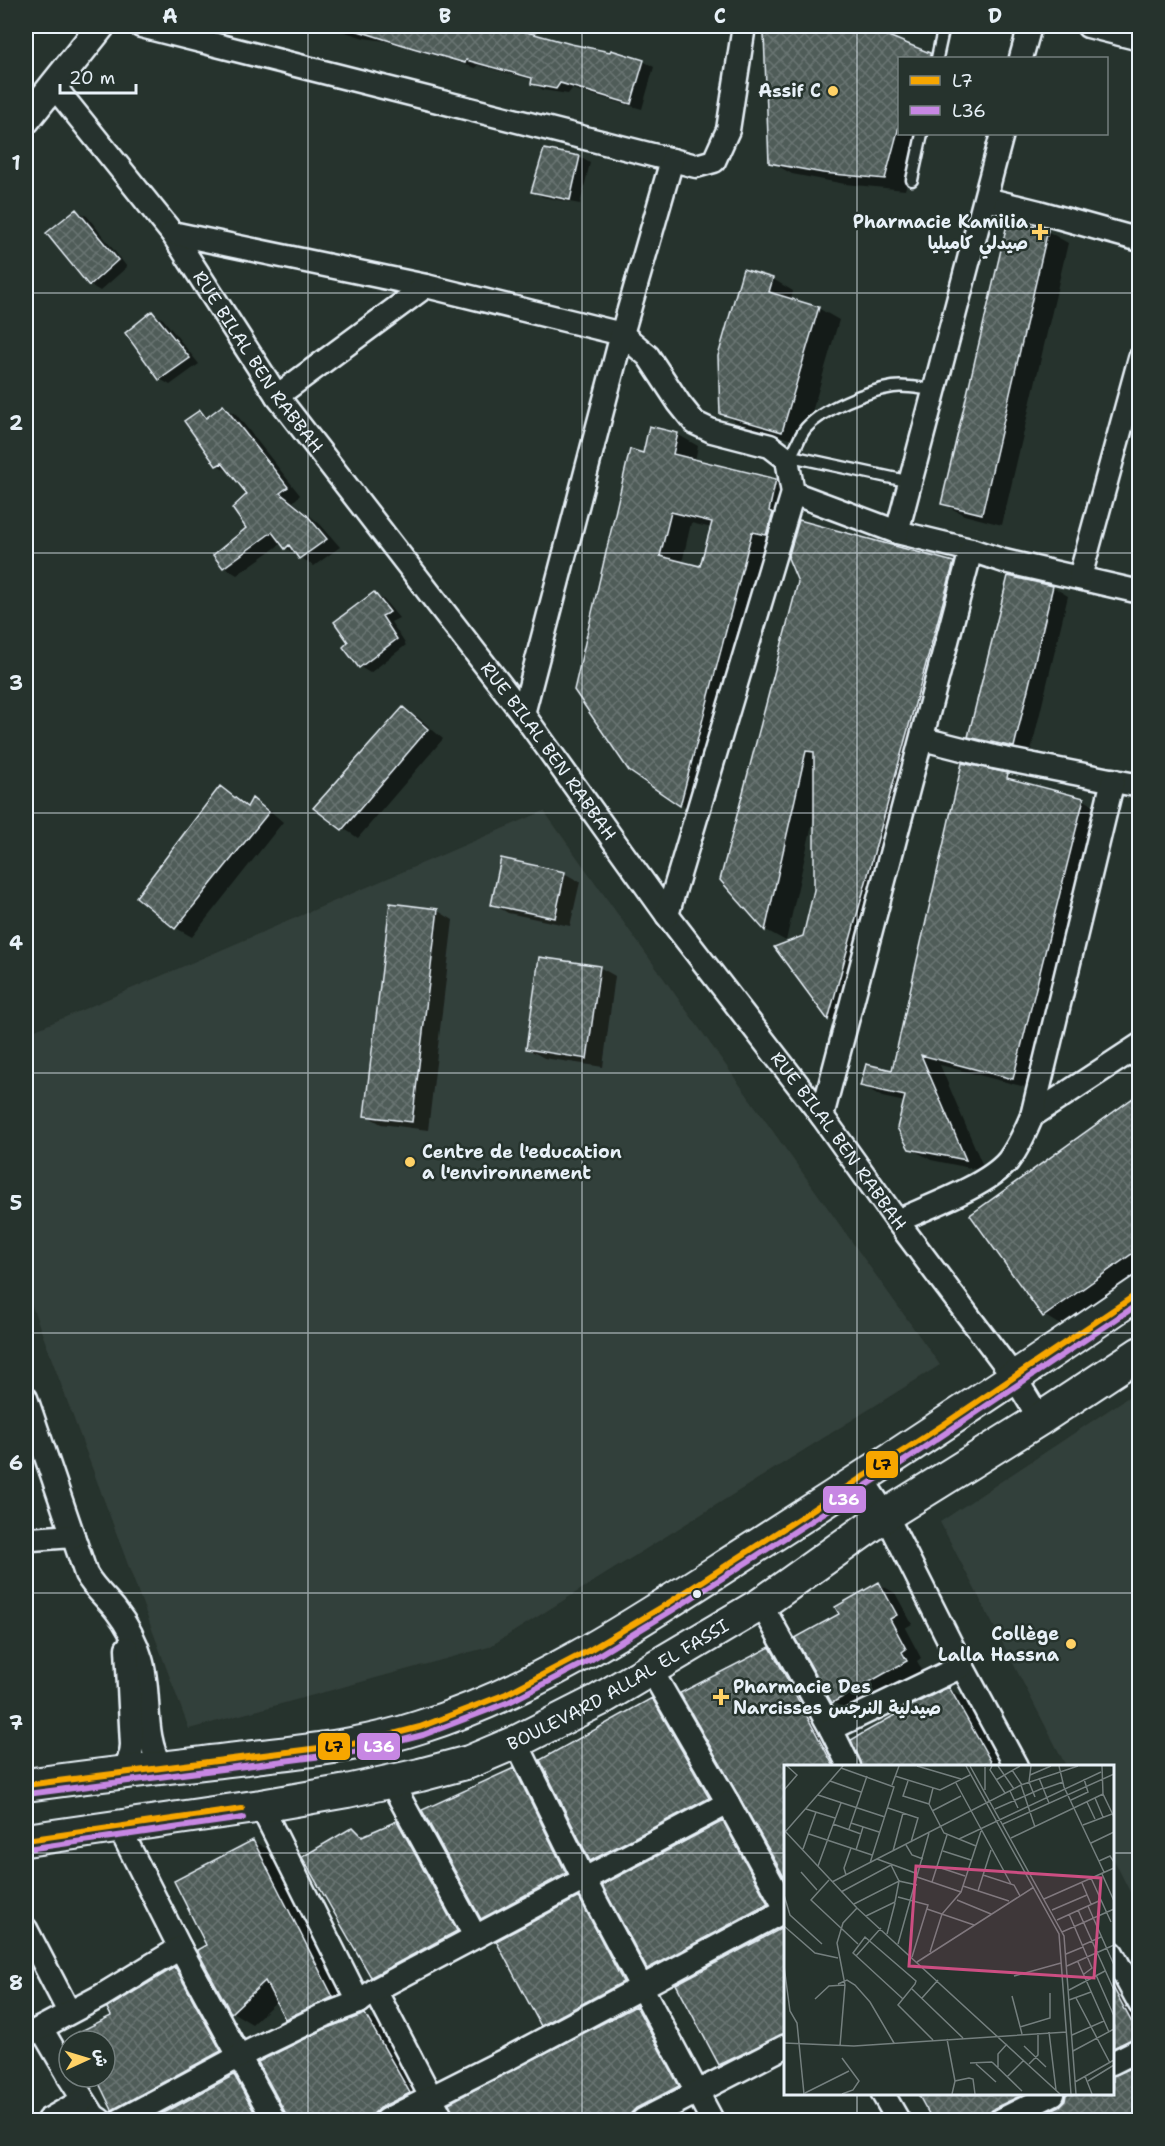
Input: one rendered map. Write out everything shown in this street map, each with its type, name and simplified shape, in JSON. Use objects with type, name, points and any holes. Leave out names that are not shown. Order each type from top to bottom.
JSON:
[{"type":"main road","points":[[26,1785],[124,1771],[354,1745],[421,1727],[485,1702],[552,1672],[611,1639],[862,1479],[1140,1292]]},
{"type":"main road","name":"BOULEVARD ALLAL EL FASSI","points":[[26,1840],[261,1806],[391,1782],[469,1762],[516,1742],[599,1700],[761,1604],[886,1515],[1040,1419],[1140,1353]]},
{"type":"street","points":[[26,120],[100,26]]},
{"type":"street","points":[[141,26],[696,166],[714,161],[728,130],[744,26]]},
{"type":"street","points":[[1021,57],[1030,26]]},
{"type":"street","points":[[1088,26],[1140,39]]},
{"type":"street","name":"RUE BILAL BEN RABBAH","points":[[53,85],[172,233],[277,396],[523,714],[667,915],[822,1116],[1014,1378],[1040,1419]]},
{"type":"street","points":[[897,532],[1002,135]]},
{"type":"street","points":[[523,714],[622,334],[672,160]]},
{"type":"street","points":[[986,199],[1140,240]]},
{"type":"street","points":[[172,233],[426,286],[622,334],[648,356],[679,404],[695,423],[712,431],[770,446],[789,458],[793,493],[667,915]]},
{"type":"street","points":[[277,396],[426,286]]},
{"type":"street","points":[[1080,577],[1140,358]]},
{"type":"street","points":[[793,493],[897,532],[971,550],[1004,561],[1140,592]]},
{"type":"street","points":[[822,1116],[971,550]]},
{"type":"street","points":[[923,739],[994,757],[1140,786]]},
{"type":"street","points":[[897,1221],[962,1192],[1006,1163],[1021,1143],[1032,1116],[1113,780]]},
{"type":"street","points":[[1032,1116],[1140,1045]]},
{"type":"street","points":[[27,1410],[91,1584],[117,1611],[141,1660],[148,1735],[153,1752],[162,1768]]},
{"type":"street","points":[[862,1479],[886,1515],[1015,1765]]},
{"type":"street","points":[[26,1535],[32,1539],[73,1536]]},
{"type":"street","points":[[761,1604],[831,1728],[848,1765]]},
{"type":"street","points":[[124,1771],[132,1745],[127,1657],[128,1632]]},
{"type":"street","points":[[831,1728],[962,1666]]},
{"type":"street","points":[[386,2121],[642,1988],[783,1899],[651,1670]]},
{"type":"street","points":[[516,1742],[584,1879],[712,2121]]},
{"type":"street","points":[[391,1782],[475,1936]]},
{"type":"street","points":[[121,2121],[240,2056],[367,1996],[475,1936],[728,1803]]},
{"type":"street","points":[[261,1806],[367,1996],[432,2097],[443,2121]]},
{"type":"street","points":[[119,1827],[180,1948],[274,2121]]},
{"type":"street","points":[[26,1929],[69,2012]]},
{"type":"street","points":[[57,2062],[33,2032],[101,1996],[180,1948]]},
{"type":"street","points":[[1114,1955],[1140,2004]]},
{"type":"street","points":[[643,2121],[784,2047]]},
{"type":"street","points":[[1114,2062],[1140,2049]]},
{"type":"street","points":[[76,2089],[94,2116],[100,2121]]},
{"type":"street","points":[[884,2095],[898,2121]]},
{"type":"street","points":[[1001,2121],[1051,2095]]},
{"type":"street","points":[[48,2121],[83,2100]]},
{"type":"lane","points":[[937,57],[944,26]]},
{"type":"lane","points":[[912,180],[922,135]]},
{"type":"lane","points":[[911,482],[789,458],[807,427],[832,408],[865,394],[895,387],[935,390]]},
{"type":"shaded area","name":"Centre de l'education a l'environnement","points":[[544,811],[940,1365],[489,1647],[189,1729],[26,1290],[26,1034]]},
{"type":"shaded area","name":"Collège Lalla Hassna","points":[[1139,1390],[1139,1910],[1114,1860],[1114,1765],[1065,1765],[940,1522]]},
{"type":"building","points":[[356,26],[505,26],[571,44],[610,52],[611,50],[644,60],[631,104],[560,83],[556,89],[531,84],[532,78],[466,60],[465,63],[413,48],[355,30]]},
{"type":"building","name":"Assif C","points":[[869,28],[930,53],[930,57],[898,57],[898,130],[885,179],[823,173],[769,163],[764,34]]},
{"type":"building","points":[[544,149],[580,156],[570,200],[531,192]]},
{"type":"building","points":[[76,209],[118,260],[89,286],[46,233]]},
{"type":"building","points":[[1008,220],[1048,230],[982,514],[941,504]]},
{"type":"building","points":[[743,269],[773,278],[769,292],[819,307],[782,432],[720,414],[718,356]]},
{"type":"building","points":[[152,311],[190,358],[159,380],[125,333]]},
{"type":"building","points":[[223,405],[288,487],[280,493],[306,514],[327,539],[299,559],[289,545],[285,549],[272,532],[223,568],[213,555],[246,528],[232,508],[247,494],[222,463],[216,466],[184,421],[200,410],[206,418]]},
{"type":"building","points":[[649,426],[678,433],[673,454],[776,479],[769,511],[773,513],[766,535],[752,532],[680,806],[629,771],[574,690],[630,449],[643,453]],"holes":[[[671,512],[712,522],[700,566],[660,556]]]},
{"type":"building","points":[[799,520],[954,562],[828,1020],[774,947],[803,936],[814,890],[814,752],[806,751],[765,931],[720,880],[798,582],[788,558]]},
{"type":"building","points":[[1008,576],[1053,586],[1014,747],[968,737]]},
{"type":"building","points":[[374,592],[390,612],[382,616],[397,639],[359,668],[343,647],[348,642],[334,622]]},
{"type":"building","points":[[403,707],[428,729],[342,830],[313,808]]},
{"type":"building","points":[[962,763],[1008,773],[1007,778],[1084,798],[1013,1079],[921,1055],[966,1160],[909,1149],[897,1128],[905,1096],[860,1086],[866,1064],[892,1070]]},
{"type":"building","points":[[220,786],[247,807],[252,798],[269,812],[175,929],[136,897]]},
{"type":"building","points":[[501,858],[565,872],[555,918],[491,905]]},
{"type":"building","points":[[390,903],[438,909],[412,1122],[364,1116]]},
{"type":"building","points":[[539,957],[600,966],[587,1059],[526,1049]]},
{"type":"building","points":[[1140,1093],[1140,1248],[1043,1317],[970,1215]]},
{"type":"building","points":[[879,1582],[897,1615],[890,1619],[906,1649],[902,1652],[907,1661],[832,1703],[795,1638],[839,1614],[835,1607]]},
{"type":"building","points":[[770,1647],[833,1765],[784,1765],[784,1876],[680,1693]]},
{"type":"building","points":[[949,1687],[993,1765],[861,1765],[851,1740]]},
{"type":"building","points":[[652,1698],[709,1798],[590,1861],[540,1760]]},
{"type":"building","points":[[514,1768],[566,1873],[481,1919],[422,1810]]},
{"type":"building","points":[[397,1821],[457,1931],[371,1977],[302,1857],[353,1827],[362,1836]]},
{"type":"building","points":[[723,1821],[768,1904],[647,1969],[602,1885]]},
{"type":"building","points":[[253,1840],[333,1997],[285,2019],[265,1981],[231,2013],[197,1950],[206,1945],[174,1881]]},
{"type":"building","points":[[579,1897],[623,1982],[541,2026],[496,1941]]},
{"type":"building","points":[[784,1927],[784,2034],[719,2065],[676,1984]]},
{"type":"building","points":[[175,1967],[221,2051],[112,2110],[102,2089],[117,2089],[117,2029],[85,2029],[111,2016],[107,2008]]},
{"type":"building","points":[[1114,1989],[1139,2036],[1114,2048]]},
{"type":"building","points":[[636,2006],[679,2086],[636,2108],[631,2113],[630,2121],[456,2121],[449,2103]]},
{"type":"building","points":[[365,2014],[410,2093],[379,2108],[374,2113],[373,2121],[287,2121],[286,2114],[258,2062],[327,2028]]},
{"type":"building","points":[[1140,2064],[1140,2121],[1030,2121],[1060,2106],[1065,2101],[1066,2095],[1114,2095],[1114,2076]]},
{"type":"building","points":[[234,2075],[259,2121],[149,2121]]},
{"type":"building","points":[[919,2095],[1022,2095],[994,2108],[989,2113],[988,2121],[933,2121]]},
{"type":"transit line","name":"L7","points":[[26,1785],[359,1743],[420,1727],[506,1694],[588,1651],[667,1604],[943,1425],[1140,1292]]},
{"type":"transit line","name":"L36","points":[[27,1794],[361,1751],[423,1735],[509,1702],[592,1659],[671,1611],[898,1465],[1140,1303]]},
{"type":"transit line","name":"L7","points":[[26,1840],[242,1809]]},
{"type":"transit line","name":"L36","points":[[27,1849],[243,1818]]},
{"type":"place","name":"Assif C","points":[[833,91]]},
{"type":"place","name":"Pharmacie Kamilia صيدلي كاميليا","points":[[1040,232]]},
{"type":"place","name":"Centre de l'education a l'environnement","points":[[410,1162]]},
{"type":"place","name":"Collège Lalla Hassna","points":[[1071,1644]]},
{"type":"place","name":"Pharmacie Des Narcisses صيدلية النرجس","points":[[721,1697]]}]
